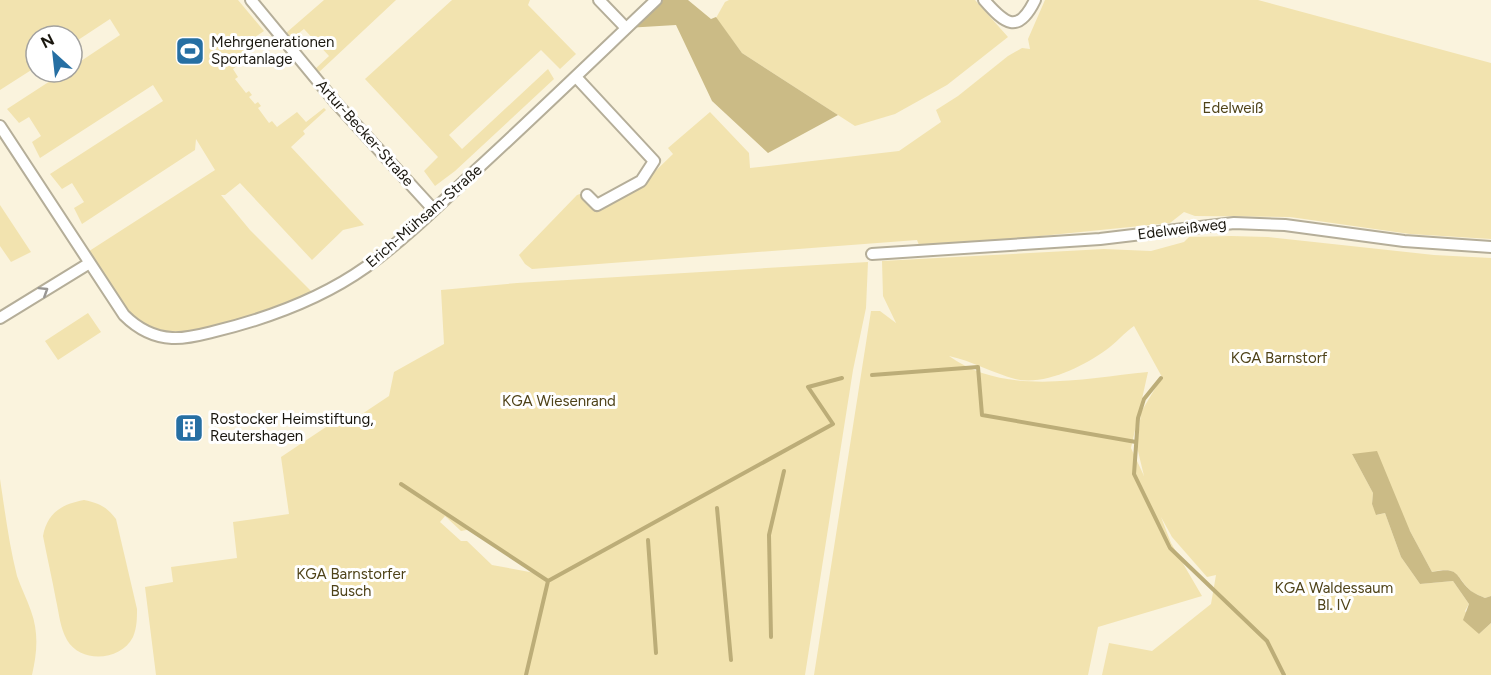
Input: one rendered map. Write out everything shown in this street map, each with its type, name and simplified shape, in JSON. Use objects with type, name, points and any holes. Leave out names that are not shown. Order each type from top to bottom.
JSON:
[{"type":"street","name":"Artur-Becker-Straße","points":[[251,0],[336,103],[433,209]]},
{"type":"street","points":[[599,0],[626,28]]},
{"type":"street","name":"Erich-Mühsam-Straße","points":[[0,126],[88,264],[124,315],[135,325],[152,334],[172,338],[196,336],[290,308],[337,285],[384,253],[576,77],[656,0]]},
{"type":"street","points":[[984,0],[1006,21],[1013,23],[1022,20],[1029,13],[1035,0]]},
{"type":"street","points":[[576,77],[654,161],[641,182],[597,205],[587,195]]},
{"type":"street","name":"Edelweißweg","points":[[872,254],[1100,238],[1246,223],[1296,226],[1404,241],[1491,247]]},
{"type":"street","points":[[0,318],[88,264]]},
{"type":"green space","points":[[0,0],[238,0],[264,31],[245,44],[248,57],[233,69],[238,77],[235,79],[246,93],[249,91],[252,95],[249,97],[255,104],[258,102],[261,106],[258,108],[269,123],[272,121],[277,127],[297,112],[306,122],[324,108],[326,110],[303,131],[305,134],[291,147],[364,225],[343,230],[312,260],[240,183],[225,195],[221,195],[250,230],[316,296],[290,308],[172,338],[135,325],[83,255],[215,170],[196,139],[195,150],[82,224],[74,208],[84,202],[72,183],[62,189],[50,174],[163,101],[153,85],[40,158],[32,142],[41,136],[29,117],[19,123],[7,109],[46,84],[84,84],[84,59],[120,35],[110,19],[84,36],[84,24],[24,24],[24,75],[0,90]]},
{"type":"green space","points":[[324,0],[396,0],[317,74],[314,70],[329,56],[304,29],[291,39],[286,33]]},
{"type":"green space","points":[[452,0],[530,0],[528,5],[576,54],[560,69],[541,50],[449,135],[462,149],[548,69],[554,79],[455,171],[435,186],[424,171],[438,157],[365,79]]},
{"type":"green space","points":[[729,0],[975,0],[1008,37],[947,85],[895,114],[855,126],[742,53],[716,18],[725,2]]},
{"type":"green space","name":"Edelweiß","points":[[1045,0],[1258,0],[1491,63],[1491,239],[1410,234],[1290,217],[1195,216],[1184,212],[1170,223],[1021,238],[919,245],[917,240],[532,269],[519,255],[577,195],[580,194],[596,211],[641,185],[673,154],[668,148],[710,112],[749,153],[750,168],[899,151],[941,122],[936,110],[958,96],[1008,56],[1022,48],[1030,49],[1028,39]]},
{"type":"green space","points":[[0,205],[31,252],[11,262],[0,246]]},
{"type":"green space","points":[[1189,237],[1268,237],[1434,255],[1491,258],[1491,596],[1485,598],[1472,592],[1452,572],[1441,570],[1432,572],[1410,531],[1352,454],[1373,493],[1372,504],[1377,515],[1385,513],[1401,557],[1420,584],[1453,581],[1469,604],[1465,611],[1479,634],[1491,623],[1491,675],[1102,675],[1109,643],[1152,651],[1211,604],[1216,575],[1207,577],[1172,537],[1161,517],[1171,543],[1202,596],[1098,627],[1088,675],[814,675],[871,311],[880,311],[896,323],[883,296],[882,261],[1104,249],[1151,251],[1184,242]],"holes":[[[1134,326],[1162,377],[1141,412],[1137,447],[1144,476],[1131,448],[1148,372],[1046,382],[1020,381],[995,377],[971,369],[949,356],[1015,379],[1038,380],[1062,374],[1086,363],[1110,347]]]},
{"type":"green space","points":[[868,262],[866,308],[853,370],[805,675],[156,675],[145,587],[173,582],[171,567],[237,558],[233,522],[289,514],[281,457],[326,427],[347,424],[389,396],[394,372],[444,344],[441,290],[517,283]],"holes":[[[445,516],[461,531],[472,529],[535,573],[492,565],[467,541],[461,541],[440,522]]]},
{"type":"green space","points":[[88,313],[101,332],[58,360],[45,341]]},
{"type":"green space","points":[[0,479],[17,576],[34,619],[36,651],[32,675],[0,675]]},
{"type":"green space","points":[[84,500],[102,506],[116,519],[137,609],[133,637],[120,651],[111,655],[91,656],[82,653],[73,648],[67,640],[60,620],[43,536],[48,521],[57,511],[69,504]]},
{"type":"shaded area","points":[[656,0],[688,0],[711,19],[716,17],[742,53],[838,115],[768,153],[712,101],[676,25],[626,28]]},
{"type":"shaded area","points":[[1377,451],[1410,531],[1432,572],[1453,571],[1473,592],[1485,598],[1491,596],[1491,623],[1479,634],[1463,620],[1469,604],[1453,581],[1420,584],[1401,557],[1385,513],[1376,515],[1372,504],[1373,493],[1352,454]]},
{"type":"waterway","points":[[872,375],[978,367],[982,415],[1136,442]]},
{"type":"waterway","points":[[548,581],[833,424],[808,387],[842,378]]},
{"type":"waterway","points":[[1161,378],[1144,399],[1138,418],[1134,474],[1170,548],[1267,641],[1284,675]]},
{"type":"waterway","points":[[771,637],[769,535],[784,471]]},
{"type":"waterway","points":[[401,484],[548,581],[526,675]]},
{"type":"waterway","points":[[717,508],[731,660]]},
{"type":"waterway","points":[[648,540],[656,653]]},
{"type":"place","name":"Mehrgenerationen Sportanlage","points":[[190,51]]},
{"type":"place","name":"Rostocker Heimstiftung, Reutershagen","points":[[189,428]]},
{"type":"park label","name":"KGA Barnstorf","points":[[1279,358]]},
{"type":"park label","name":"KGA Wiesenrand","points":[[559,401]]},
{"type":"park label","name":"KGA Barnstorfer Busch","points":[[351,582]]},
{"type":"park label","name":"KGA Waldessaum Bl. IV","points":[[1334,596]]}]
